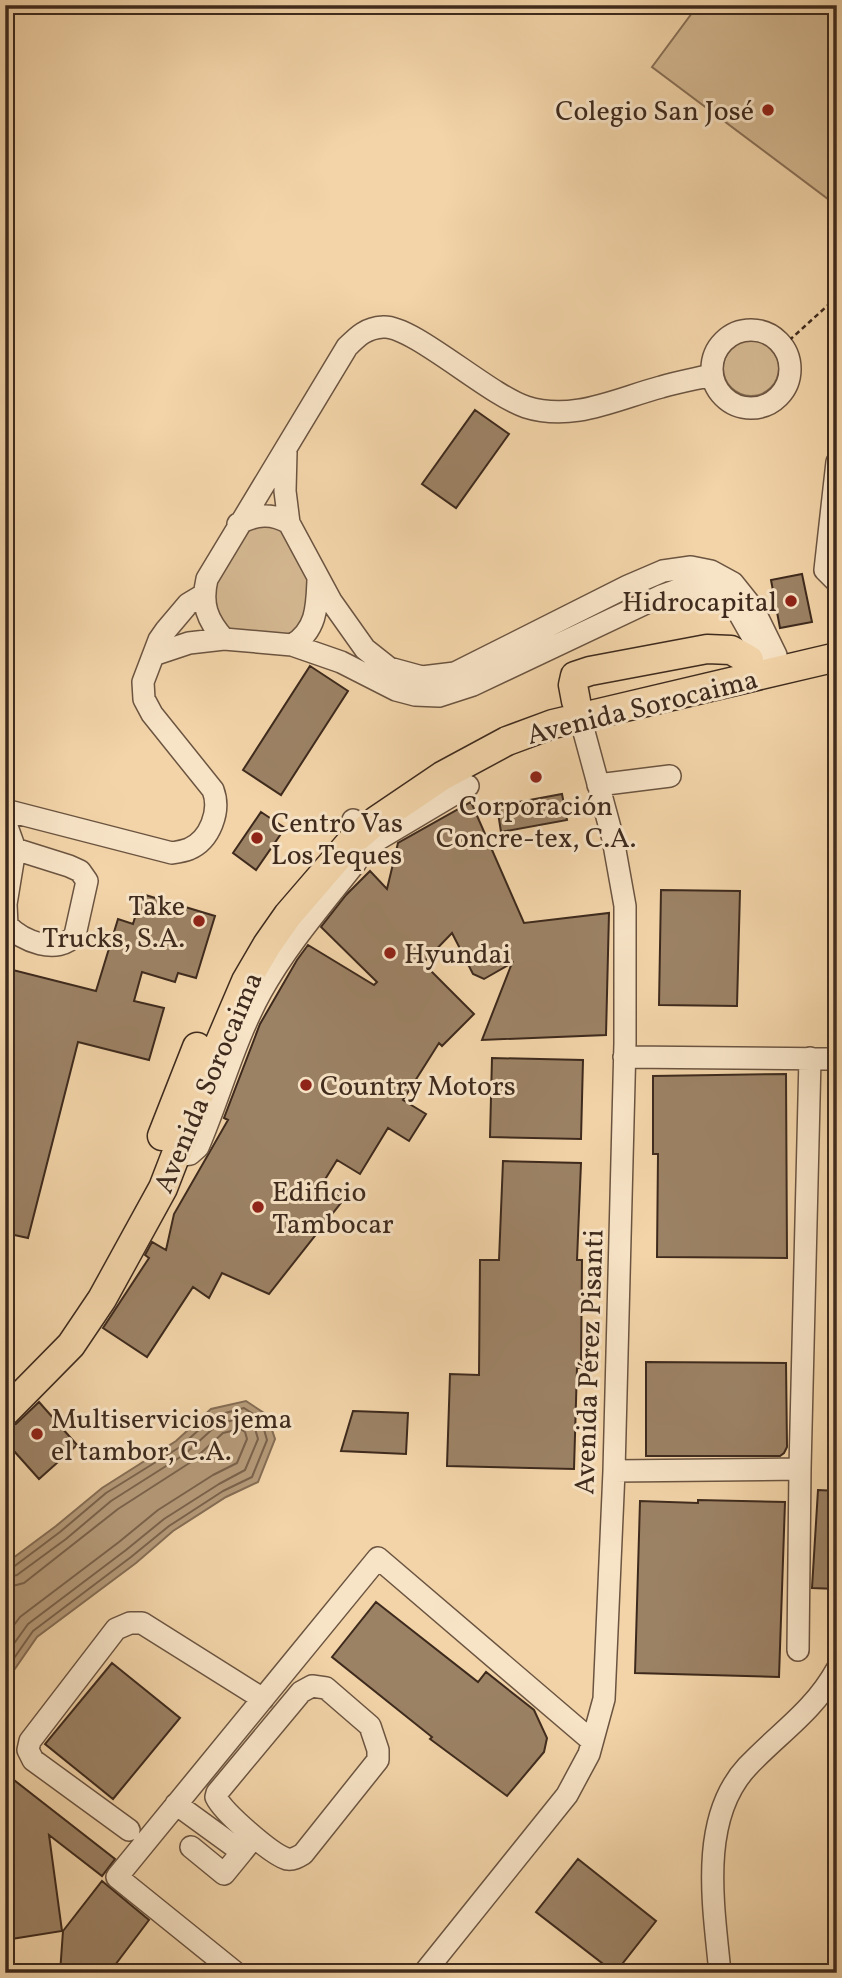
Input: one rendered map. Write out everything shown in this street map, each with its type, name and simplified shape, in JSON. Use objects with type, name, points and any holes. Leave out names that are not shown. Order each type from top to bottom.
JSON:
[{"type":"main road","name":"Avenida Sorocaima","points":[[763,657],[837,641]]},
{"type":"main road","points":[[578,709],[573,685],[575,676],[590,671],[706,649],[732,650],[763,657]]},
{"type":"main road","name":"Avenida Sorocaima","points":[[5,1412],[71,1345],[137,1201],[227,977],[275,901],[397,805],[466,762],[507,741],[553,724],[578,709],[837,657]]},
{"type":"main road","name":"Avenida Sorocaima","points":[[5,1392],[31,1370],[96,1295],[146,1223],[163,1188],[246,981],[288,915],[327,867],[358,835]]},
{"type":"street","points":[[224,639],[208,618],[203,595],[207,579],[347,347],[362,332],[385,326],[409,334],[491,389],[526,407],[556,412],[590,409],[660,387],[712,375]]},
{"type":"street","points":[[762,331],[783,346],[791,371],[782,394],[772,403],[747,409],[734,405],[716,387],[712,375],[717,349],[737,333],[762,331]]},
{"type":"street","points":[[287,450],[285,491],[289,523],[331,601],[365,649],[389,668],[422,677],[455,673],[628,586],[663,571],[691,567],[711,571],[733,583],[752,608],[763,657]]},
{"type":"street","points":[[837,462],[825,570],[837,582]]},
{"type":"street","points":[[238,524],[250,518],[276,515],[289,523]]},
{"type":"street","points":[[292,645],[306,634],[315,618],[318,578]]},
{"type":"street","points":[[156,654],[189,643],[224,639],[292,645],[341,662],[396,690],[415,695],[439,696],[473,685],[637,607],[688,586],[718,595],[739,613],[763,657]]},
{"type":"street","points":[[15,849],[69,866],[80,871],[87,881],[75,934],[63,943],[33,943],[17,935],[7,925],[6,904],[15,849],[6,815],[172,853],[190,849],[204,838],[216,814],[217,800],[213,790],[177,742],[162,728],[144,699],[143,682],[156,654],[159,640],[176,615],[203,595]]},
{"type":"street","name":"Avenida Pérez Pisanti","points":[[424,1973],[568,1795],[589,1754],[604,1699],[614,1471],[625,906],[613,839],[578,709]]},
{"type":"street","points":[[598,785],[670,776]]},
{"type":"street","points":[[358,835],[468,786]]},
{"type":"street","points":[[624,1056],[837,1059]]},
{"type":"street","points":[[798,1650],[810,1058]]},
{"type":"street","points":[[614,1471],[800,1469]]},
{"type":"street","points":[[236,1973],[117,1877],[378,1558],[592,1741]]},
{"type":"street","points":[[129,1830],[33,1760],[28,1750],[30,1741],[116,1629],[130,1623],[142,1623],[263,1699]]},
{"type":"street","points":[[720,1973],[713,1885],[714,1858],[719,1823],[731,1790],[749,1765],[811,1708],[837,1669]]},
{"type":"street","points":[[176,1804],[248,1845],[288,1859],[303,1854],[378,1760],[375,1737],[370,1726],[326,1688],[312,1686],[301,1692],[217,1793],[217,1801],[248,1845]]},
{"type":"street","points":[[191,1847],[230,1879],[248,1845]]},
{"type":"path","points":[[783,346],[837,297]]},
{"type":"shaded area","name":"Colegio San José","points":[[698,5],[837,5],[837,187],[828,199],[652,67]]},
{"type":"shaded area","points":[[751,340],[766,345],[774,353],[779,368],[774,383],[766,391],[751,396],[736,391],[728,383],[723,368],[728,353],[736,345]]},
{"type":"shaded area","points":[[251,526],[282,527],[307,577],[310,605],[294,635],[224,629],[211,614],[213,578]]},
{"type":"water","points":[[246,1401],[267,1415],[275,1439],[258,1482],[226,1497],[173,1531],[136,1563],[37,1637],[5,1683],[5,1564],[102,1488],[176,1441],[211,1409]]},
{"type":"building","points":[[475,410],[509,434],[456,508],[422,484]]},
{"type":"building","name":"Hidrocapital","points":[[802,574],[812,622],[780,628],[771,580]]},
{"type":"building","points":[[310,666],[348,691],[281,795],[243,770]]},
{"type":"building","points":[[562,794],[567,820],[501,832],[497,806]]},
{"type":"building","points":[[471,802],[524,923],[609,913],[606,1035],[482,1040],[512,963],[484,979],[473,974],[452,933],[423,963],[474,1014],[442,1046],[439,1043],[403,1100],[426,1114],[409,1141],[388,1128],[360,1174],[337,1160],[321,1186],[344,1199],[269,1294],[222,1273],[209,1298],[193,1287],[147,1357],[103,1328],[149,1258],[145,1255],[152,1242],[166,1250],[174,1214],[228,1120],[224,1118],[260,1024],[297,960],[308,945],[374,985],[377,982],[321,927],[346,895],[370,871],[387,889],[398,843]]},
{"type":"building","points":[[261,812],[285,828],[256,870],[233,853]]},
{"type":"building","points":[[661,890],[740,891],[737,1006],[659,1005]]},
{"type":"building","points":[[142,894],[215,916],[196,978],[178,973],[175,982],[142,972],[134,1001],[164,1008],[149,1060],[78,1042],[28,1238],[5,1233],[5,968],[96,991],[118,919],[133,924]]},
{"type":"building","points":[[492,1058],[583,1060],[581,1139],[490,1137]]},
{"type":"building","points":[[786,1074],[787,1258],[657,1257],[658,1154],[653,1154],[653,1076]]},
{"type":"building","points":[[503,1161],[581,1163],[577,1260],[582,1260],[581,1368],[577,1368],[574,1469],[447,1466],[450,1374],[479,1375],[480,1260],[499,1260]]},
{"type":"building","points":[[646,1362],[786,1363],[787,1447],[784,1453],[780,1456],[646,1456]]},
{"type":"building","name":"Multiservicios jema el tambor, C.A.","points":[[39,1402],[77,1445],[39,1479],[5,1441],[5,1428],[16,1424]]},
{"type":"building","points":[[353,1411],[408,1413],[406,1454],[341,1451]]},
{"type":"building","points":[[818,1490],[837,1491],[837,1589],[812,1588]]},
{"type":"building","points":[[698,1500],[785,1502],[779,1677],[635,1673],[640,1501],[698,1503]]},
{"type":"building","points":[[376,1602],[478,1682],[486,1672],[534,1710],[547,1738],[544,1752],[507,1796],[430,1739],[432,1737],[332,1657]]},
{"type":"building","points":[[112,1663],[180,1718],[113,1799],[45,1744]]},
{"type":"building","points":[[5,1773],[115,1859],[102,1876],[49,1835],[62,1931],[5,1940]]},
{"type":"building","points":[[578,1859],[656,1921],[615,1973],[536,1912]]},
{"type":"building","points":[[102,1881],[149,1920],[109,1973],[60,1973],[63,1931]]},
{"type":"place","name":"Colegio San José","points":[[768,110]]},
{"type":"place","name":"Hidrocapital","points":[[791,601]]},
{"type":"place","name":"Corporación Concre-tex, C.A.","points":[[536,777]]},
{"type":"place","name":"Centro Vas Los Teques","points":[[257,838]]},
{"type":"place","name":"Take Trucks, S.A.","points":[[199,921]]},
{"type":"place","name":"Hyundai","points":[[390,953]]},
{"type":"place","name":"Country Motors","points":[[306,1085]]},
{"type":"place","name":"Edificio Tambocar","points":[[258,1207]]},
{"type":"place","name":"Multiservicios jema el tambor, C.A.","points":[[37,1434]]}]
